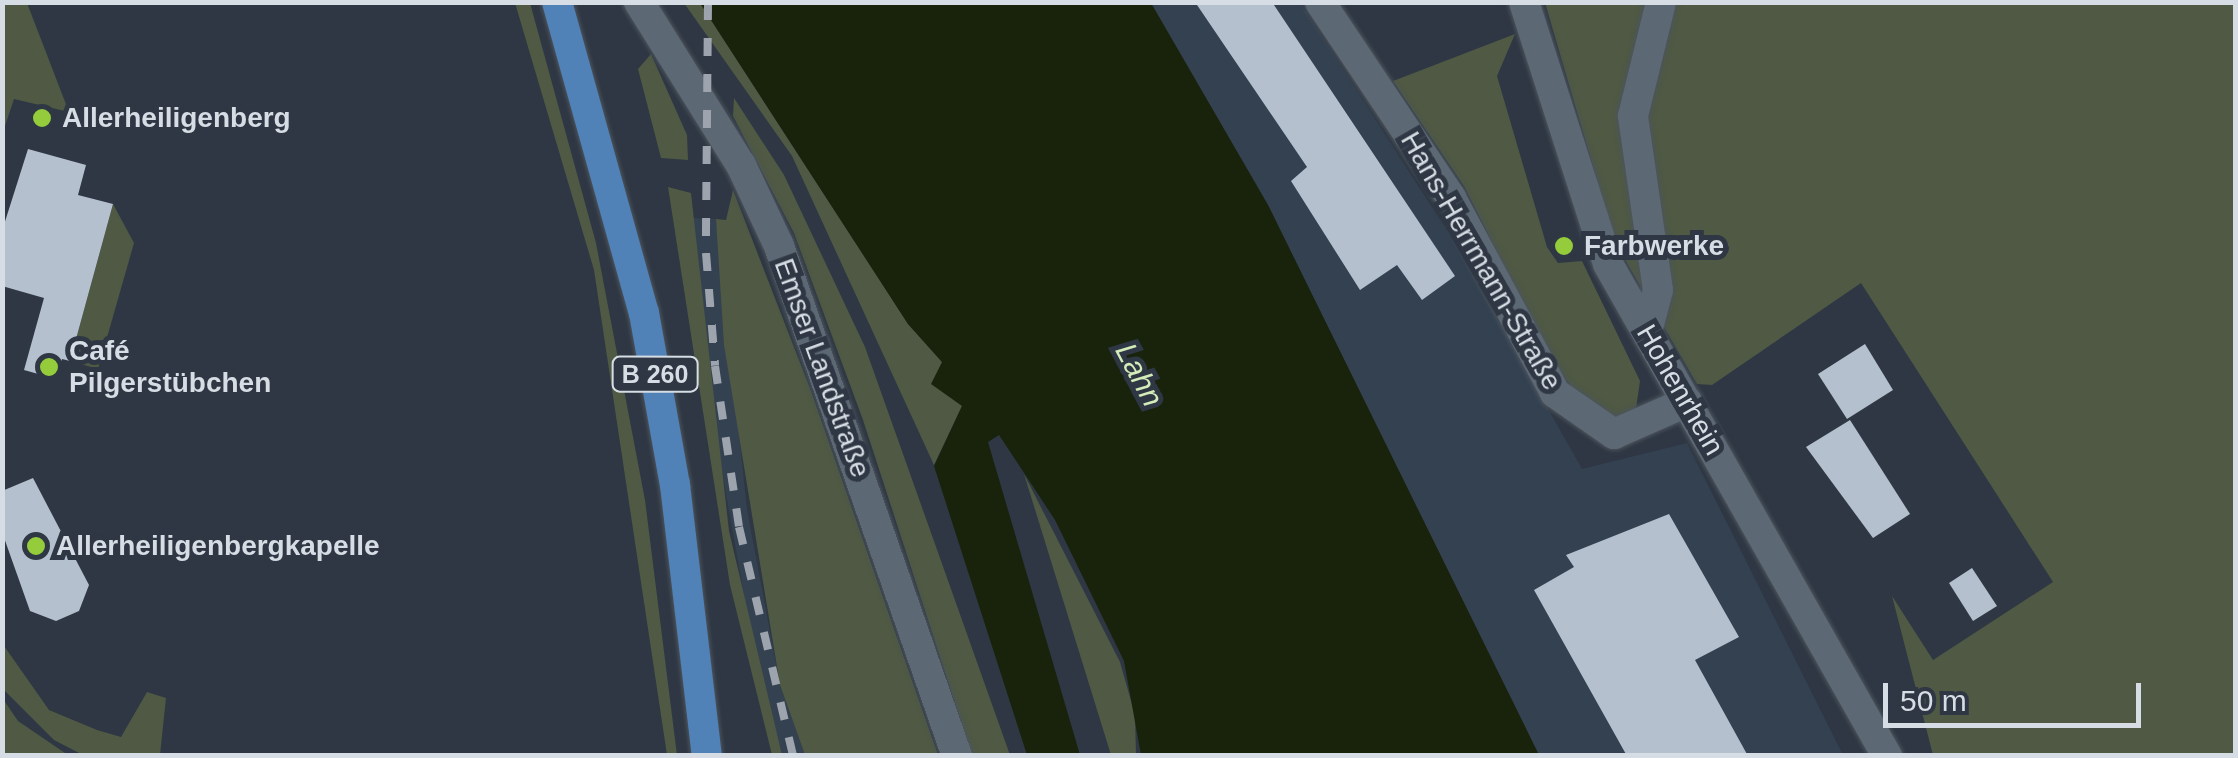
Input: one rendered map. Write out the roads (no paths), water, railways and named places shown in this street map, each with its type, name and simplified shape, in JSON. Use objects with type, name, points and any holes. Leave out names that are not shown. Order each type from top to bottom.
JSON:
[{"type":"main road","name":"B 260","points":[[557,2],[644,313],[675,486],[707,755]]},
{"type":"street","name":"Emser Landstraße","points":[[639,2],[741,164],[779,246],[957,756]]},
{"type":"street","name":"Hans-Herrmann-Straße","points":[[1320,2],[1451,198],[1554,393],[1614,434],[1686,402]]},
{"type":"street","name":"Hohenrhein","points":[[1524,2],[1608,264],[1887,756]]},
{"type":"street","points":[[1647,332],[1658,290],[1633,116],[1661,2]]},
{"type":"water","name":"Lahn","points":[[700,3],[1151,3],[1268,205],[1539,755],[1141,755],[1124,661],[1055,520],[999,435],[988,442],[1080,755],[1027,755],[934,466],[962,406],[931,384],[942,362],[908,324]]},
{"type":"railway","points":[[708,2],[706,253],[715,366],[739,527],[793,756]]},
{"type":"place","name":"Allerheiligenberg","points":[[42,118]]},
{"type":"place","name":"Farbwerke","points":[[1564,246]]},
{"type":"place","name":"Café Pilgerstübchen","points":[[49,367]]},
{"type":"place","name":"Allerheiligenbergkapelle","points":[[36,546]]}]
